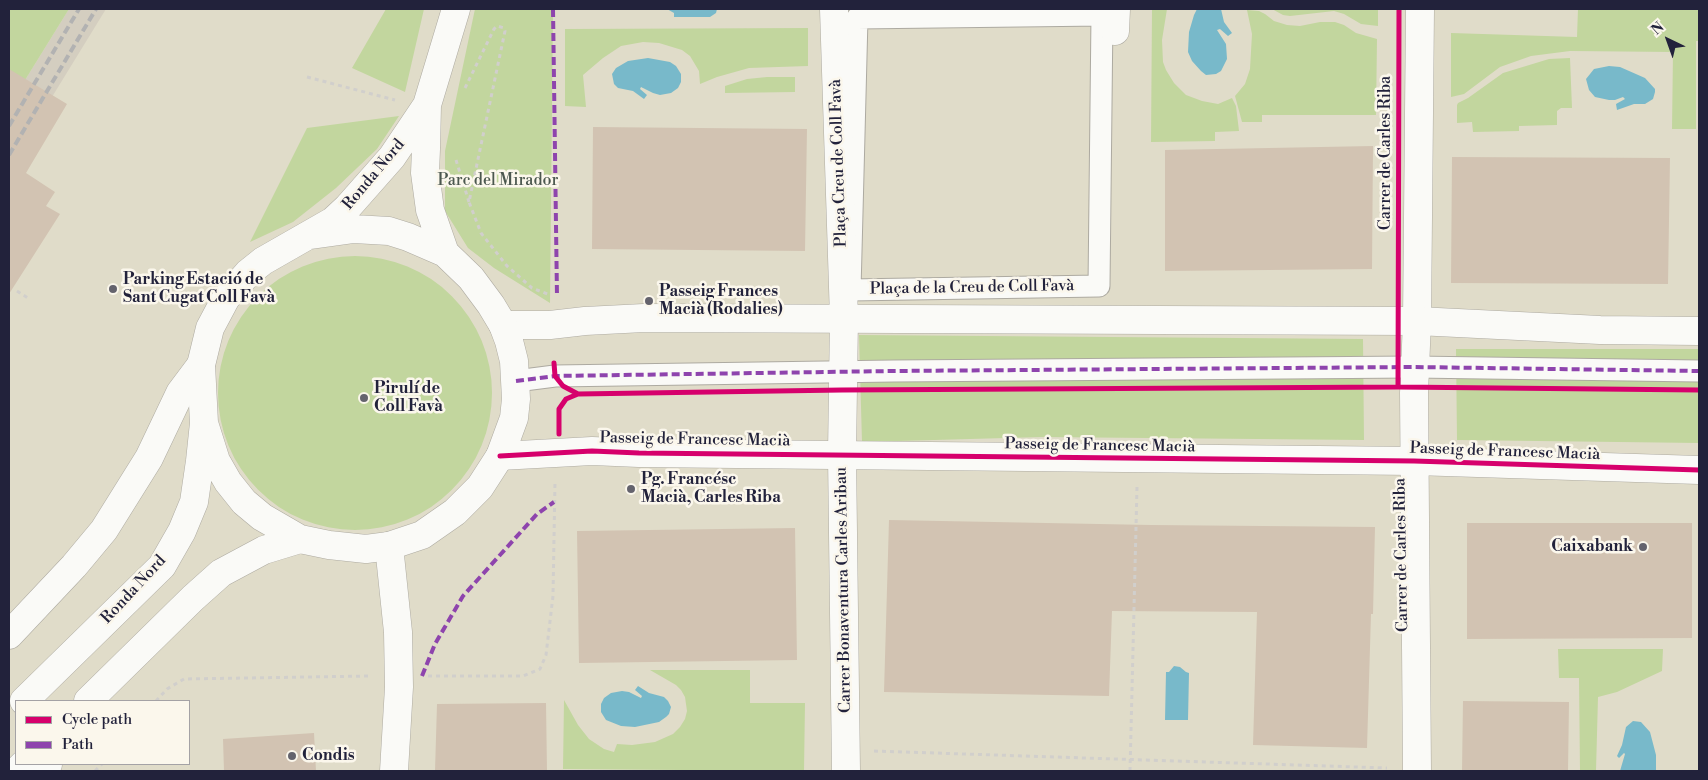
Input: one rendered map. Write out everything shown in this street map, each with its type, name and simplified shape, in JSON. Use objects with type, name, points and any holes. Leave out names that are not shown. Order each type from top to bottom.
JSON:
[{"type":"street","name":"Ronda Nord","points":[[445,254],[430,210],[425,173],[428,105],[456,9]]},
{"type":"street","name":"Plaça Creu de Coll Favà","points":[[834,9],[844,318]]},
{"type":"street","name":"Carrer de Carles Riba","points":[[1417,770],[1414,367],[1417,321],[1420,9]]},
{"type":"street","name":"Plaça de la Creu de Coll Favà","points":[[857,18],[1111,18],[1099,286],[850,290],[857,18]]},
{"type":"street","name":"Ronda Nord","points":[[25,700],[162,566],[182,531],[194,502],[204,423],[201,365],[210,328],[226,298],[248,273],[263,261],[333,222],[356,200],[392,157],[428,105]]},
{"type":"street","name":"Ronda Nord","points":[[204,423],[216,461],[228,482],[244,502],[262,517],[300,539],[329,545],[366,549],[389,546],[422,535],[455,512],[480,487],[500,456],[514,418],[516,381],[509,341],[503,325],[471,278],[445,254],[408,237],[389,231],[354,229],[311,235]]},
{"type":"street","points":[[503,325],[556,324],[644,318],[844,318],[1127,321],[1417,321],[1600,330],[1699,331]]},
{"type":"street","name":"Carrer Bonaventura Carles Aribau","points":[[844,318],[842,454],[846,761]]},
{"type":"street","points":[[9,635],[74,566],[104,530],[149,458],[180,393],[201,365]]},
{"type":"street","points":[[516,381],[555,376],[1414,367],[1699,371]]},
{"type":"street","name":"Passeig de Francesc Macià","points":[[500,456],[592,451],[1138,460],[1414,462],[1699,470]]},
{"type":"street","name":"Ronda Nord","points":[[89,700],[193,598],[221,574],[264,550],[300,539]]},
{"type":"street","points":[[389,546],[398,632],[399,687],[394,771]]},
{"type":"street","name":"Ronda Nord","points":[[100,700],[146,644]]},
{"type":"path","points":[[464,89],[494,29],[497,26],[504,28],[505,31],[469,202]]},
{"type":"path","points":[[307,77],[398,101]]},
{"type":"path","points":[[454,155],[469,202],[482,233],[507,266],[532,288],[557,297],[556,324]]},
{"type":"path","points":[[17,291],[28,298]]},
{"type":"path","points":[[1130,771],[1138,460]]},
{"type":"path","points":[[846,761],[1130,759],[1417,770]]},
{"type":"shaded area","points":[[69,9],[106,9],[9,167],[9,106]]},
{"type":"green space","points":[[9,9],[69,9],[9,106]]},
{"type":"green space","points":[[386,9],[424,9],[405,92],[352,68]]},
{"type":"green space","name":"Parc del Mirador","points":[[475,9],[553,9],[550,303],[494,268],[468,248],[445,211],[445,151]]},
{"type":"green space","points":[[1152,9],[1167,9],[1162,40],[1163,62],[1174,83],[1186,95],[1202,101],[1218,104],[1232,98],[1236,106],[1239,131],[1215,132],[1215,141],[1151,142]]},
{"type":"green space","points":[[1272,9],[1378,9],[1378,26],[1361,24],[1344,14],[1334,11],[1290,16],[1283,15]]},
{"type":"green space","points":[[1578,9],[1699,9],[1699,41],[1696,41],[1696,129],[1672,129],[1673,52],[1570,51],[1531,56],[1500,67],[1464,94],[1451,97],[1451,33],[1577,37]]},
{"type":"green space","points":[[1247,10],[1259,11],[1274,21],[1287,25],[1300,26],[1320,22],[1335,22],[1344,25],[1356,33],[1377,39],[1376,115],[1262,115],[1262,122],[1242,122],[1235,96],[1245,84],[1250,69],[1252,34]]},
{"type":"green space","points":[[808,28],[808,66],[749,68],[700,84],[699,71],[690,56],[682,50],[659,43],[643,42],[621,46],[583,75],[586,107],[565,106],[565,29]]},
{"type":"green space","points":[[1570,58],[1572,108],[1561,108],[1557,111],[1557,125],[1519,126],[1519,131],[1473,132],[1472,122],[1457,123],[1458,103],[1503,73],[1549,59]]},
{"type":"green space","points":[[795,77],[795,92],[725,93],[725,86],[747,79]]},
{"type":"green space","points":[[399,116],[377,149],[336,188],[293,222],[250,242],[307,128]]},
{"type":"green space","points":[[355,256],[395,262],[431,279],[452,296],[469,317],[486,353],[492,393],[486,433],[469,469],[452,490],[431,507],[395,524],[355,530],[315,524],[279,507],[258,490],[241,469],[224,433],[218,393],[224,353],[241,317],[258,296],[279,279],[315,262]]},
{"type":"green space","points":[[859,335],[1363,339],[1364,440],[1042,437],[862,442]]},
{"type":"green space","points":[[1456,349],[1699,349],[1699,443],[1457,440]]},
{"type":"green space","points":[[1558,649],[1663,649],[1662,671],[1617,692],[1598,697],[1596,771],[1580,771],[1579,678],[1559,678]]},
{"type":"green space","points":[[650,670],[750,670],[750,703],[805,703],[804,771],[563,769],[564,700],[578,725],[589,739],[604,749],[614,752],[617,744],[632,745],[655,742],[673,734],[680,727],[687,711],[685,697],[676,685]]},
{"type":"water","points":[[667,9],[717,9],[716,13],[710,17],[674,17],[674,13]]},
{"type":"water","points":[[1197,9],[1221,9],[1224,22],[1232,33],[1228,36],[1220,29],[1217,30],[1226,44],[1227,59],[1221,71],[1216,74],[1206,75],[1192,61],[1188,52],[1189,32]]},
{"type":"water","points":[[648,58],[670,62],[676,66],[681,74],[681,82],[678,88],[671,93],[660,95],[641,87],[640,89],[647,95],[644,99],[633,91],[618,88],[614,84],[612,74],[616,68],[628,61]]},
{"type":"water","points":[[1609,66],[1620,67],[1645,78],[1655,89],[1653,99],[1645,104],[1634,104],[1617,110],[1616,104],[1625,99],[1623,97],[1609,100],[1595,97],[1589,90],[1586,79],[1594,69]]},
{"type":"water","points":[[1174,666],[1180,667],[1189,673],[1188,720],[1165,720],[1166,672],[1169,672]]},
{"type":"water","points":[[638,686],[649,693],[664,697],[671,707],[669,714],[659,722],[635,727],[621,726],[606,720],[601,712],[601,704],[604,698],[611,693],[622,691],[641,698],[642,696],[635,690]]},
{"type":"water","points":[[1633,721],[1641,722],[1650,732],[1656,755],[1656,771],[1620,771],[1625,754],[1619,758],[1617,756],[1622,745],[1626,727]]},
{"type":"building","points":[[9,69],[67,104],[26,173],[55,192],[46,206],[60,214],[9,294]]},
{"type":"building","points":[[593,127],[807,129],[805,251],[592,249]]},
{"type":"building","points":[[1373,146],[1372,269],[1165,271],[1165,150]]},
{"type":"building","points":[[1452,157],[1670,158],[1668,284],[1451,283]]},
{"type":"building","points":[[889,520],[1375,527],[1367,748],[1253,745],[1257,612],[1112,611],[1109,696],[884,692]]},
{"type":"building","points":[[1467,523],[1692,523],[1692,638],[1467,639]]},
{"type":"building","points":[[795,528],[797,660],[579,663],[577,531]]},
{"type":"building","points":[[1463,701],[1569,702],[1568,771],[1462,771]]},
{"type":"building","points":[[546,703],[547,771],[435,771],[437,704]]},
{"type":"building","points":[[314,733],[316,771],[224,771],[223,739]]},
{"type":"railway","points":[[9,126],[79,9]]},
{"type":"railway","points":[[9,155],[96,9]]},
{"type":"marked path","points":[[553,9],[557,297]]},
{"type":"marked path","points":[[516,381],[555,376],[894,371],[1414,367],[1699,371]]},
{"type":"marked path","points":[[422,676],[435,644],[463,596],[537,514],[554,502]]},
{"type":"cycle path","points":[[1398,387],[1399,9]]},
{"type":"cycle path","points":[[554,363],[555,376],[563,386],[578,394],[566,399],[559,409],[559,434]]},
{"type":"cycle path","points":[[578,394],[842,390],[1398,387],[1699,390]]},
{"type":"cycle path","points":[[500,456],[592,451],[1414,461],[1699,470]]},
{"type":"place","name":"Parking Estació de Sant Cugat Coll Favà","points":[[113,289]]},
{"type":"place","name":"Passeig Frances Macià (Rodalies)","points":[[649,301]]},
{"type":"place","name":"Pirulí de Coll Favà","points":[[364,398]]},
{"type":"place","name":"Pg. Francésc Macià, Carles Riba","points":[[631,489]]},
{"type":"place","name":"Caixabank","points":[[1643,547]]},
{"type":"place","name":"Condis","points":[[292,756]]}]
